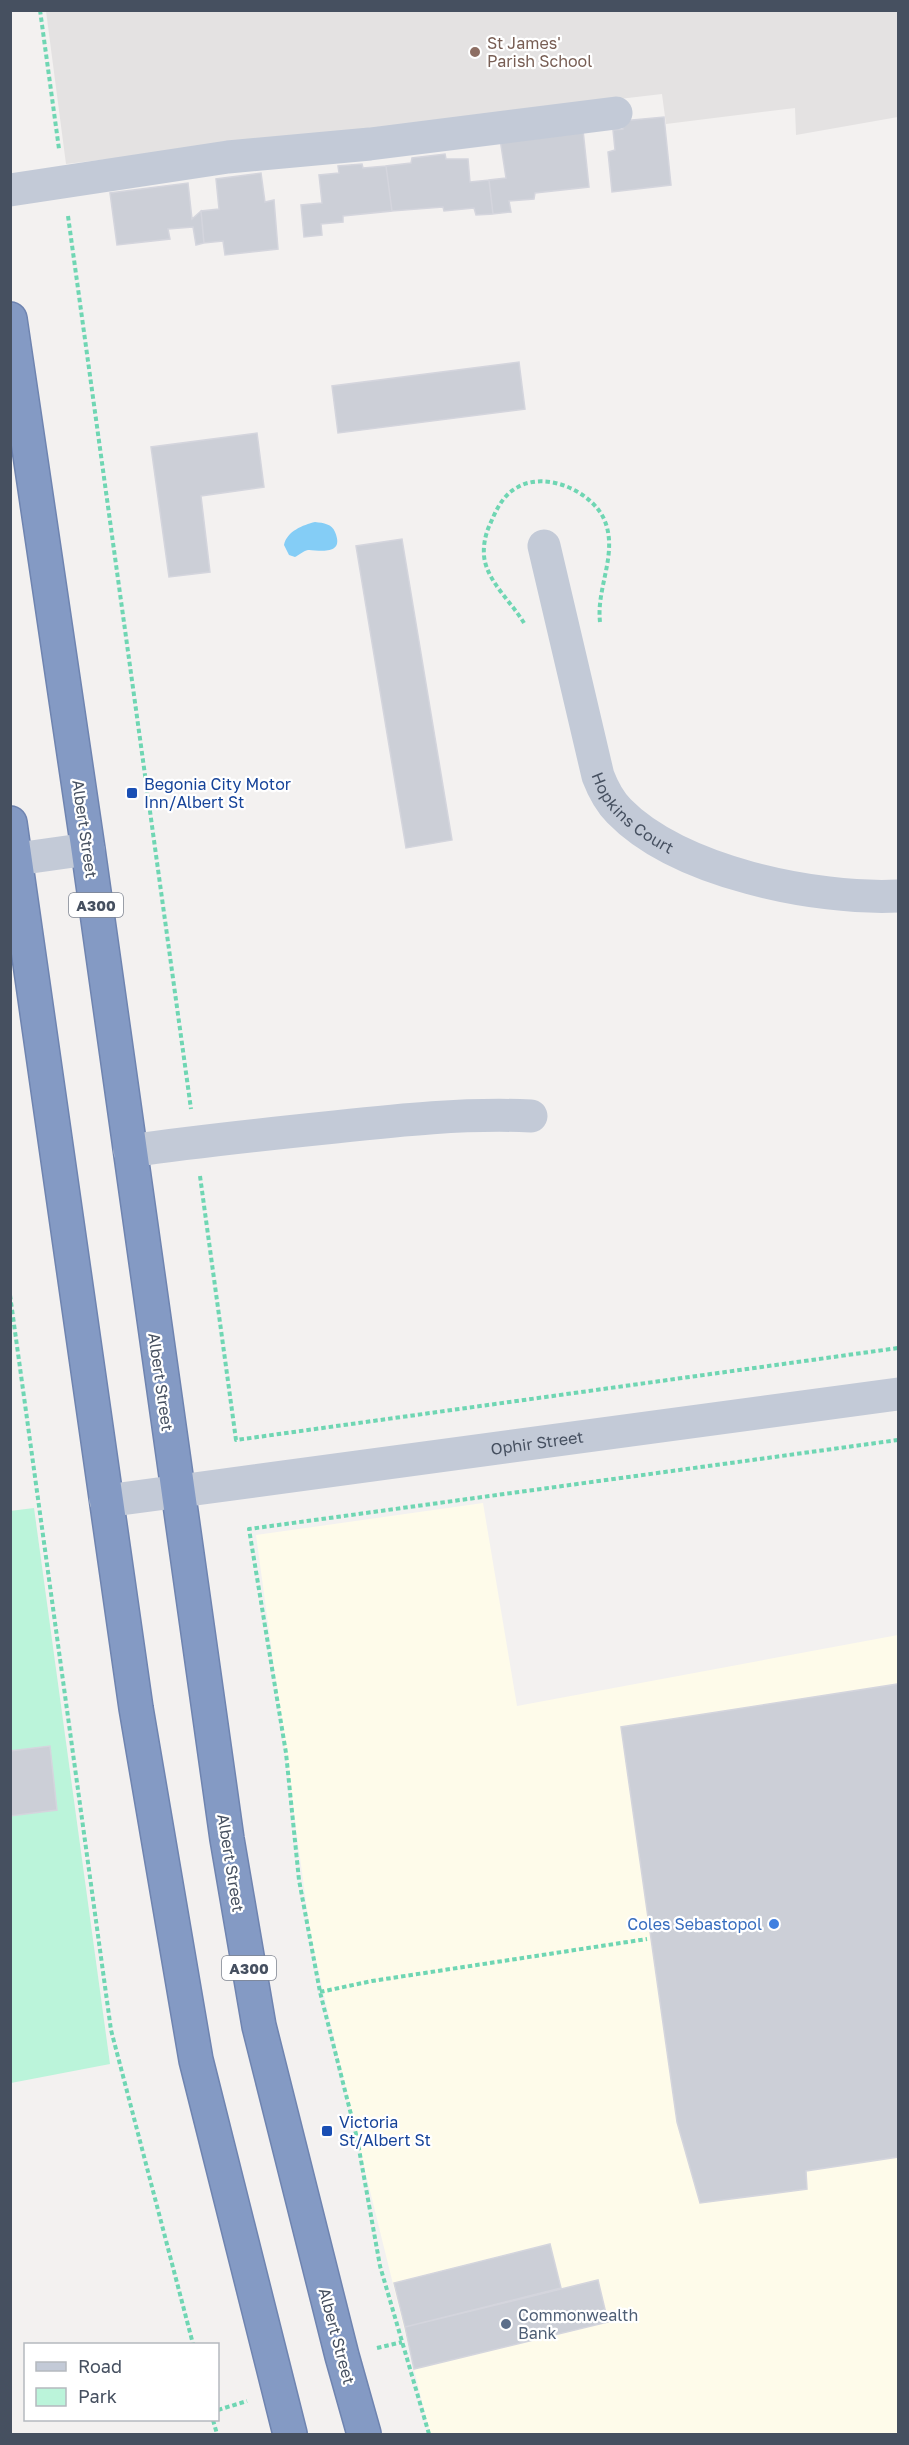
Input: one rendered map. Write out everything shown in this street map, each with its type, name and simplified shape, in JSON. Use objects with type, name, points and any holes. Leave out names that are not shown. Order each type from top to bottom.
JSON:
[{"type":"highway","name":"Albert Street","points":[[10,319],[88,849],[225,1829],[258,2026],[364,2434]]},
{"type":"highway","points":[[10,823],[13,860],[136,1708],[196,2060],[290,2434]]},
{"type":"street","points":[[10,190],[228,157],[370,144],[466,130],[616,113]]},
{"type":"street","name":"Hopkins Court","points":[[544,546],[598,776],[608,799],[618,810],[642,832],[661,843],[682,854],[737,873],[822,892],[898,896]]},
{"type":"street","points":[[13,860],[88,849]]},
{"type":"street","points":[[130,1151],[425,1117],[500,1114],[531,1116]]},
{"type":"street","name":"Ophir Street","points":[[106,1501],[898,1394]]},
{"type":"path","points":[[40,10],[236,1440],[898,1348]]},
{"type":"path","points":[[539,482],[575,490],[593,505],[604,519],[609,552],[599,606],[601,629]]},
{"type":"path","points":[[10,1295],[111,2030],[193,2343]]},
{"type":"path","points":[[429,2434],[380,2266],[357,2138],[320,1992],[299,1880],[286,1753],[249,1529],[898,1440]]},
{"type":"path","points":[[320,1992],[372,1981],[647,1939]]},
{"type":"shaded area","name":"St James' Parish School","points":[[46,11],[898,11],[898,117],[796,135],[795,108],[666,124],[662,94],[66,164]]},
{"type":"shaded area","points":[[483,1503],[517,1706],[898,1635],[898,2434],[430,2434],[357,2138],[311,1938],[256,1535]]},
{"type":"green space","points":[[34,1508],[110,2064],[11,2083],[10,1511]]},
{"type":"water","points":[[315,522],[332,527],[337,540],[336,546],[333,549],[322,551],[308,550],[295,557],[289,555],[284,545],[288,536],[301,527]]},
{"type":"building","points":[[664,117],[671,185],[612,192],[608,152],[615,150],[613,130],[623,129],[622,121]]},
{"type":"building","points":[[583,130],[589,187],[535,193],[534,199],[509,201],[511,212],[493,214],[489,180],[506,178],[500,139]]},
{"type":"building","points":[[445,154],[446,159],[468,159],[470,182],[489,180],[493,214],[476,215],[474,208],[444,211],[443,207],[392,211],[386,166],[411,163],[412,158]]},
{"type":"building","points":[[362,164],[363,168],[386,166],[392,211],[343,216],[343,222],[321,224],[322,235],[304,237],[301,205],[322,203],[319,175],[339,173],[338,166]]},
{"type":"building","points":[[261,173],[265,202],[274,200],[278,249],[225,255],[223,241],[204,243],[201,211],[219,209],[216,179]]},
{"type":"building","points":[[188,183],[192,219],[201,211],[204,243],[196,245],[193,227],[168,229],[170,239],[117,245],[110,193]]},
{"type":"building","points":[[519,362],[525,409],[338,433],[332,386]]},
{"type":"building","points":[[257,433],[264,487],[201,496],[210,572],[169,577],[151,447]]},
{"type":"building","points":[[402,539],[452,840],[406,848],[356,546]]},
{"type":"building","name":"Coles Sebastopol","points":[[898,1684],[898,2157],[806,2171],[807,2189],[700,2203],[677,2122],[621,1727]]},
{"type":"building","points":[[50,1746],[57,1810],[10,1816],[10,1751]]},
{"type":"building","points":[[550,2244],[561,2288],[405,2327],[394,2283]]},
{"type":"building","name":"Commonwealth Bank","points":[[598,2280],[608,2322],[414,2369],[405,2327]]},
{"type":"place","name":"St James' Parish School","points":[[475,52]]},
{"type":"place","name":"Begonia City Motor Inn/Albert St","points":[[132,793]]},
{"type":"place","name":"Coles Sebastopol","points":[[774,1924]]},
{"type":"place","name":"Victoria St/Albert St","points":[[327,2131]]},
{"type":"place","name":"Commonwealth Bank","points":[[506,2324]]}]
